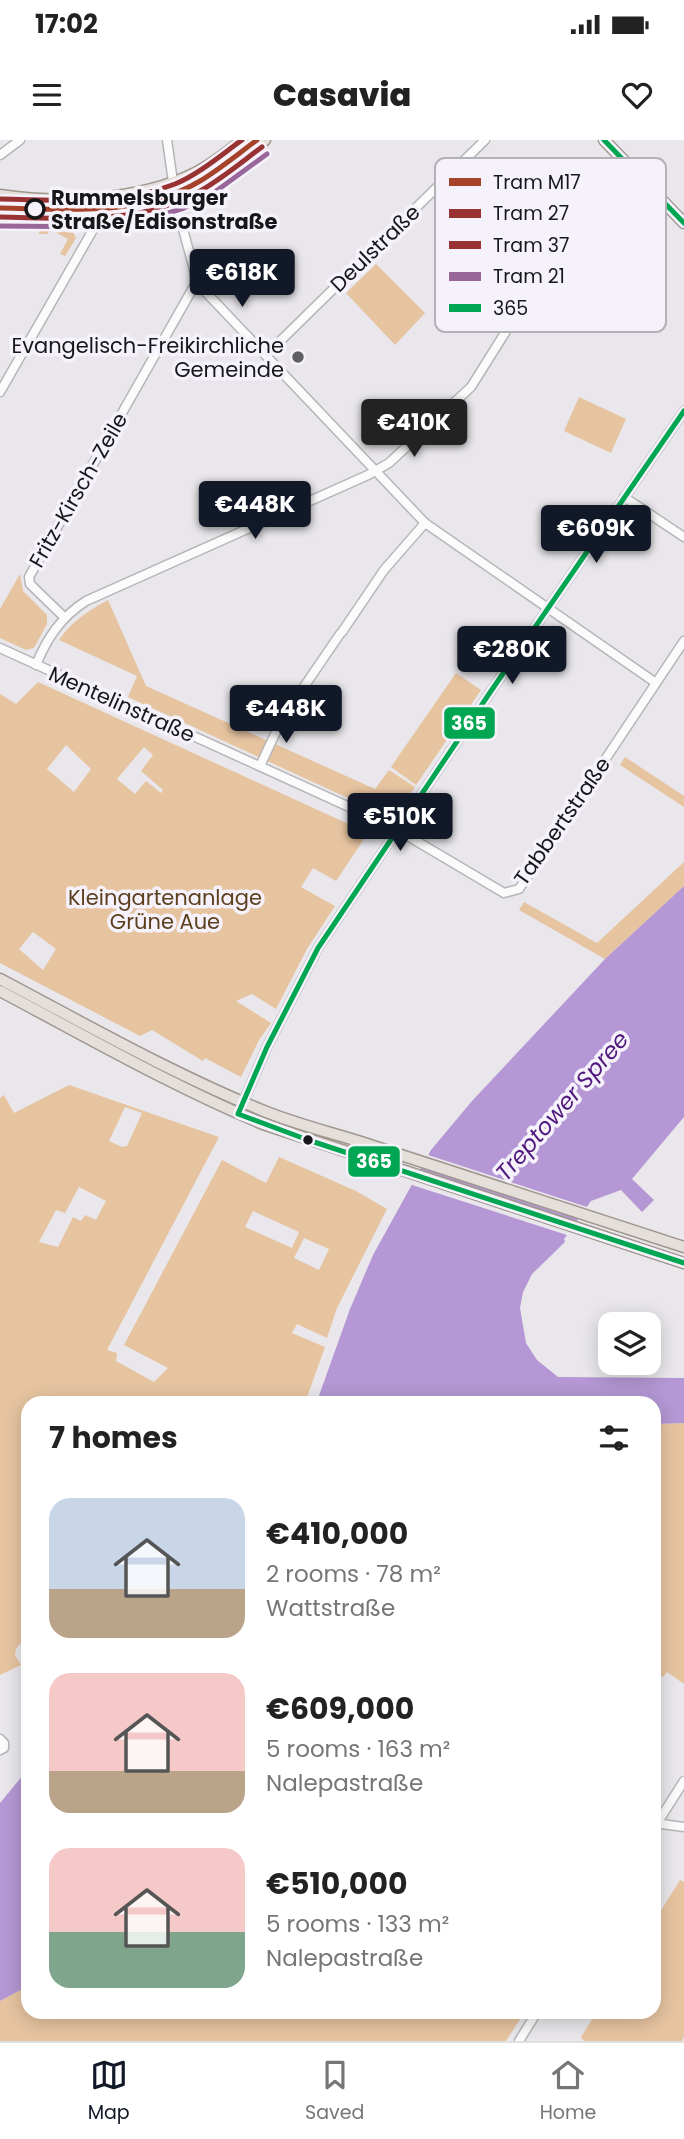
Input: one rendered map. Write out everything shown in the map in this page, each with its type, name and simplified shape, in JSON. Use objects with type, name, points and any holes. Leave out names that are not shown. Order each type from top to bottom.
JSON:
[{"type":"main road","points":[[0,195],[100,198],[173,182],[206,167],[243,140]]},
{"type":"main road","points":[[0,217],[95,218],[128,214],[174,200],[208,182],[265,140]]},
{"type":"main road","points":[[604,140],[621,158]]},
{"type":"main road","points":[[666,204],[684,223]]},
{"type":"main road","points":[[0,979],[149,1058],[243,1102],[301,1125],[684,1247]]},
{"type":"main road","points":[[0,990],[141,1067],[238,1114],[357,1157],[684,1263]]},
{"type":"street","points":[[0,155],[20,140]]},
{"type":"street","points":[[167,140],[173,182]]},
{"type":"street","name":"Deulstraße","points":[[467,158],[485,140]]},
{"type":"street","name":"Deulstraße","points":[[266,355],[435,189]]},
{"type":"street","points":[[174,200],[198,284],[425,523],[656,683]]},
{"type":"street","points":[[0,392],[94,228],[95,218]]},
{"type":"street","name":"Fritz-Kirsch-Zeile","points":[[64,617],[30,584],[29,577],[193,288],[198,284]]},
{"type":"street","points":[[36,665],[64,617],[86,601],[389,463],[471,387],[506,332]]},
{"type":"street","points":[[238,1114],[267,1047],[318,948],[684,411]]},
{"type":"street","points":[[625,497],[684,537]]},
{"type":"street","points":[[260,766],[282,719],[391,561],[425,523]]},
{"type":"street","name":"Tabbertstraße","points":[[397,830],[503,893],[519,889],[684,641]]},
{"type":"street","name":"Mentelinstraße","points":[[0,648],[397,830]]},
{"type":"street","points":[[0,1739],[4,1748],[0,1750]]},
{"type":"street","points":[[661,1816],[684,1781]]},
{"type":"street","points":[[661,1825],[684,1827]]},
{"type":"street","points":[[519,2041],[533,2019]]},
{"type":"green space","points":[[148,196],[148,203],[98,211],[0,210],[0,203],[104,204]]},
{"type":"green space","points":[[39,226],[70,226],[76,238],[65,256],[60,254],[68,239],[51,230],[47,234],[39,234]]},
{"type":"green space","points":[[376,264],[425,313],[395,345],[346,293]]},
{"type":"green space","points":[[579,397],[626,419],[611,453],[564,431]]},
{"type":"green space","points":[[20,574],[23,591],[47,615],[47,624],[34,648],[26,650],[0,638],[0,609]]},
{"type":"green space","points":[[108,600],[146,686],[375,789],[389,770],[415,787],[397,813],[387,816],[128,697],[137,676],[59,640],[81,617]]},
{"type":"green space","points":[[456,673],[481,690],[416,785],[391,767]]},
{"type":"green space","name":"Kleingartenanlage Grüne Aue","points":[[38,682],[368,833],[336,881],[313,868],[301,887],[335,906],[307,949],[276,1009],[252,994],[236,1001],[271,1023],[259,1040],[241,1077],[205,1058],[203,1061],[152,1030],[140,1036],[0,963],[0,694],[16,704]],"holes":[[[66,745],[91,769],[74,792],[47,769]],[[144,747],[153,755],[141,771],[163,790],[161,793],[146,781],[135,794],[117,779]],[[33,932],[56,949],[43,970],[19,949]]]},
{"type":"green space","points":[[625,757],[684,796],[684,807],[620,765]]},
{"type":"green space","points":[[684,862],[684,886],[605,959],[519,910],[524,902],[597,943]]},
{"type":"green space","points":[[69,1085],[219,1137],[107,1350],[117,1353],[116,1361],[154,1382],[168,1368],[124,1345],[222,1160],[266,1183],[279,1157],[356,1191],[387,1209],[337,1308],[327,1338],[297,1324],[292,1333],[325,1347],[308,1396],[21,1396],[21,1643],[15,1655],[21,1665],[0,1675],[0,1098],[4,1095],[14,1113]],"holes":[[[125,1107],[142,1113],[127,1146],[122,1147],[109,1141]],[[79,1187],[106,1201],[96,1220],[85,1215],[81,1221],[73,1217],[58,1247],[39,1242],[56,1210],[65,1213]],[[253,1211],[299,1232],[292,1248],[245,1227]],[[304,1238],[329,1249],[319,1270],[294,1258]]]},
{"type":"green space","points":[[684,1423],[684,1684],[667,1672],[661,1676],[661,1424]]},
{"type":"green space","points":[[680,1880],[684,1882],[682,2041],[584,2041],[581,2037],[592,2019],[661,2019],[661,1910]]},
{"type":"green space","points":[[21,1990],[21,2019],[520,2019],[506,2041],[0,2041],[0,2001]]},
{"type":"water","name":"Treptower Spree","points":[[684,886],[684,1117],[632,1179],[654,1200],[642,1212],[621,1190],[591,1201],[564,1239],[565,1242],[532,1274],[523,1292],[520,1308],[526,1343],[537,1360],[558,1377],[684,1378],[684,1423],[661,1424],[661,1396],[319,1396],[350,1309],[373,1255],[431,1150],[472,1101],[605,959]]},
{"type":"water","points":[[21,1778],[21,1990],[0,2001],[0,1803]]},
{"type":"pier","points":[[425,1154],[590,1208],[582,1219],[419,1166]]},
{"type":"pier","points":[[416,1171],[579,1224],[570,1236],[409,1184]]},
{"type":"tram line","name":"37","points":[[0,199],[88,201],[153,191],[193,175],[242,140]]},
{"type":"tram line","name":"M17","points":[[0,208],[103,208],[153,201],[200,181],[257,140]]},
{"type":"tram line","name":"27","points":[[0,217],[106,217],[157,209],[205,188],[262,147]]},
{"type":"tram line","name":"21","points":[[0,226],[109,227],[146,220],[208,197],[267,154]]},
{"type":"transit line","name":"365","points":[[604,140],[621,158]]},
{"type":"transit line","name":"365","points":[[666,204],[684,223]]},
{"type":"transit line","name":"365","points":[[684,411],[318,948],[267,1047],[238,1114],[308,1140],[684,1263]]},
{"type":"place","name":"Rummelsburger Straße/Edisonstraße","points":[[35,209]]},
{"type":"place","name":"Evangelisch-Freikirchliche Gemeinde","points":[[298,357]]}]
